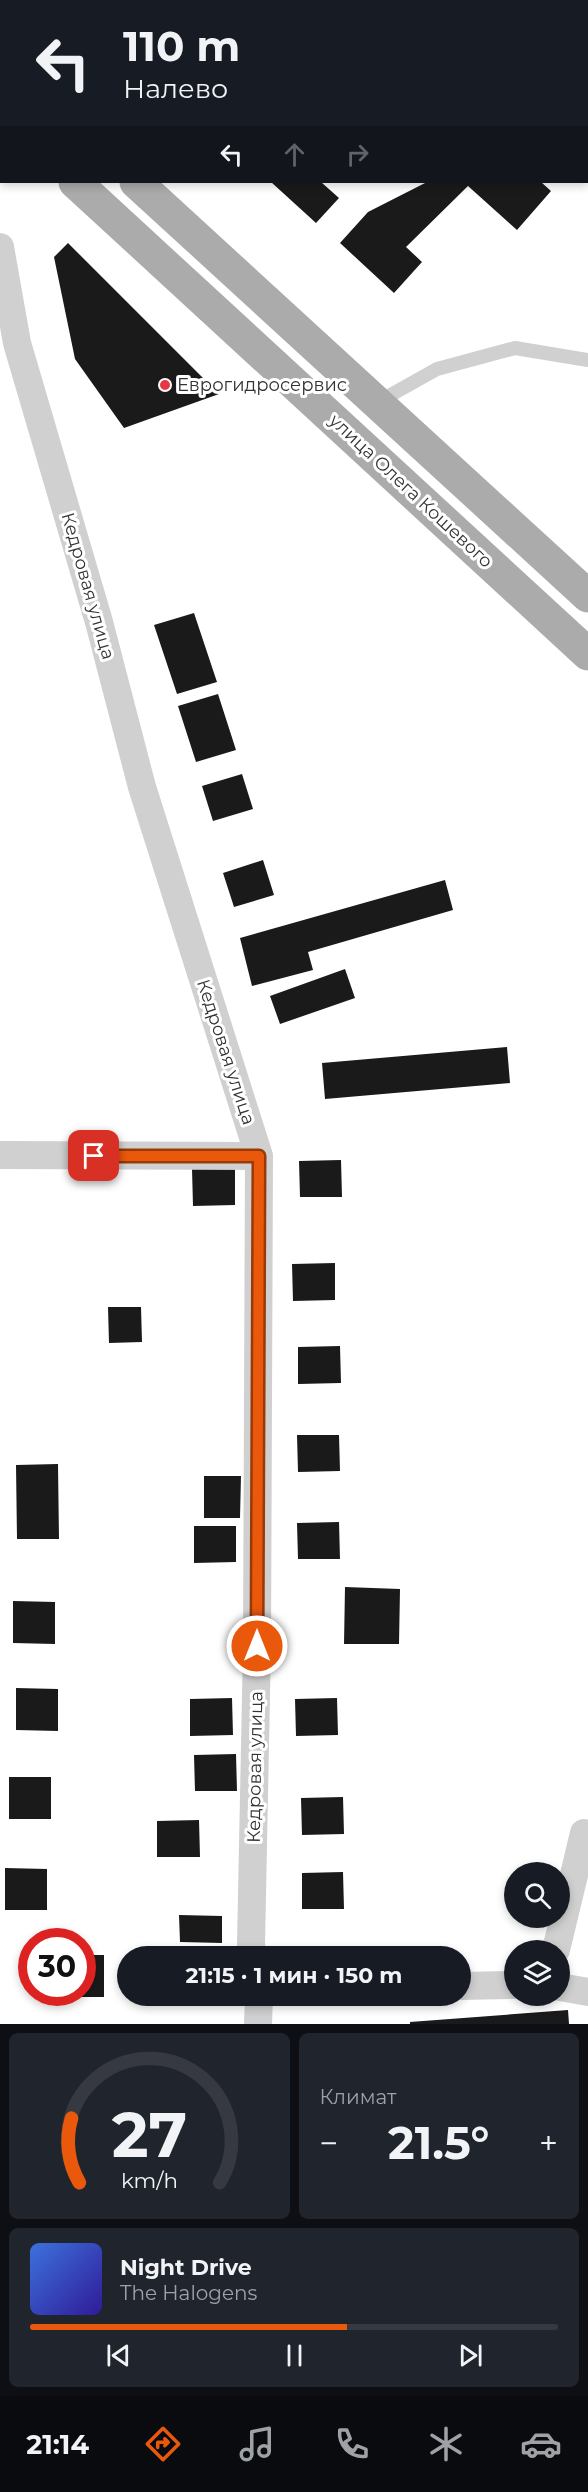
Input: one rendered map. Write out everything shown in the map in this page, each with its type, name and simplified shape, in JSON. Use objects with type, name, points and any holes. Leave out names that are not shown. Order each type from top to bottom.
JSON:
[{"type":"main road","name":"улица Олега Кошевого","points":[[76,183],[588,654]]},
{"type":"main road","points":[[137,183],[588,596]]},
{"type":"street","name":"Кедровая улица","points":[[0,247],[8,354],[99,622],[142,787],[259,1156],[257,1646],[251,1946]]},
{"type":"street","points":[[0,1155],[259,1156]]},
{"type":"street","points":[[558,1940],[584,1833]]},
{"type":"street","points":[[471,1986],[504,1985]]},
{"type":"street","points":[[570,1989],[588,1992]]},
{"type":"street","points":[[258,2024],[259,2006]]},
{"type":"lane","points":[[377,403],[437,369],[515,348],[588,360]]},
{"type":"building","points":[[272,183],[322,183],[339,198],[316,223]]},
{"type":"building","points":[[425,183],[542,183],[551,191],[517,230],[468,186],[406,247],[422,262],[394,293],[340,243],[368,212]]},
{"type":"building","points":[[68,243],[219,394],[124,428],[75,359],[54,257]]},
{"type":"building","points":[[194,613],[217,682],[177,694],[154,625]]},
{"type":"building","points":[[218,694],[236,750],[196,762],[178,706]]},
{"type":"building","points":[[242,774],[253,809],[213,821],[202,786]]},
{"type":"building","points":[[263,860],[274,895],[234,907],[223,873]]},
{"type":"building","points":[[445,880],[453,910],[308,952],[313,970],[252,986],[240,938]]},
{"type":"building","points":[[345,969],[355,998],[280,1024],[270,996]]},
{"type":"building","points":[[507,1047],[510,1083],[325,1099],[322,1063]]},
{"type":"building","points":[[341,1160],[342,1197],[300,1197],[299,1161]]},
{"type":"building","points":[[235,1168],[235,1205],[193,1206],[192,1169]]},
{"type":"building","points":[[335,1263],[335,1300],[293,1301],[292,1264]]},
{"type":"building","points":[[108,1307],[141,1307],[142,1342],[109,1343]]},
{"type":"building","points":[[340,1346],[341,1383],[298,1384],[298,1347]]},
{"type":"building","points":[[297,1435],[339,1435],[340,1471],[298,1472]]},
{"type":"building","points":[[58,1464],[59,1539],[17,1539],[16,1465]]},
{"type":"building","points":[[204,1476],[241,1476],[240,1518],[204,1518]]},
{"type":"building","points":[[339,1522],[340,1559],[298,1559],[297,1523]]},
{"type":"building","points":[[194,1526],[236,1526],[236,1562],[194,1563]]},
{"type":"building","points":[[345,1587],[400,1589],[399,1644],[344,1644]]},
{"type":"building","points":[[13,1601],[55,1602],[55,1644],[13,1643]]},
{"type":"building","points":[[16,1688],[58,1689],[58,1731],[16,1730]]},
{"type":"building","points":[[232,1698],[233,1735],[190,1736],[190,1699]]},
{"type":"building","points":[[337,1698],[338,1735],[296,1736],[295,1699]]},
{"type":"building","points":[[236,1754],[237,1791],[195,1791],[194,1755]]},
{"type":"building","points":[[9,1777],[51,1777],[51,1819],[9,1819]]},
{"type":"building","points":[[343,1797],[344,1834],[302,1835],[301,1798]]},
{"type":"building","points":[[199,1820],[200,1857],[157,1857],[157,1821]]},
{"type":"building","points":[[5,1868],[47,1869],[47,1910],[5,1910]]},
{"type":"building","points":[[343,1872],[344,1909],[302,1909],[302,1873]]},
{"type":"building","points":[[179,1915],[222,1916],[222,1943],[180,1942]]},
{"type":"building","points":[[96,1955],[104,1955],[104,1997],[96,1997]]},
{"type":"building","points":[[568,2010],[569,2024],[410,2024],[410,2022]]},
{"type":"place","name":"Еврогидросервис","points":[[165,385]]},
{"type":"route","points":[[94,1156],[259,1156],[257,1646]]}]
